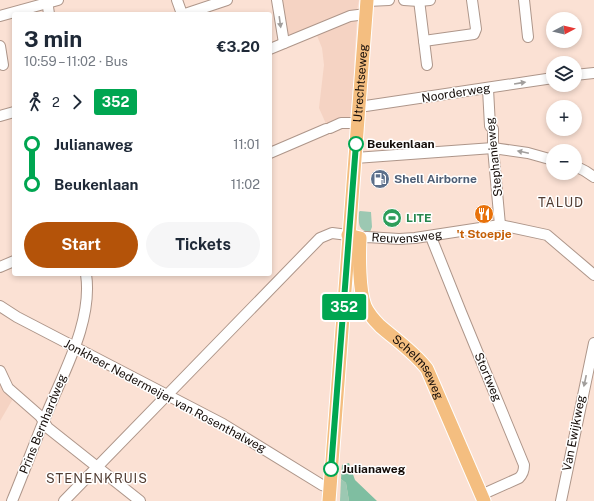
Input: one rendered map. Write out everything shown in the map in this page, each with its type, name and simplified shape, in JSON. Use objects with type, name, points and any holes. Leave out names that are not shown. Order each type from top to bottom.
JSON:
[{"type":"main road","name":"Utrechtseweg","points":[[329,501],[342,338],[354,236],[355,158],[367,5]]},
{"type":"main road","name":"Schelmseweg","points":[[354,236],[359,253],[362,291],[368,312],[378,324],[420,360],[427,369],[482,498]]},
{"type":"street","points":[[177,0],[181,12]]},
{"type":"street","points":[[191,12],[227,0]]},
{"type":"street","points":[[277,0],[284,43]]},
{"type":"street","points":[[272,48],[350,16],[367,5],[389,0]]},
{"type":"street","points":[[404,0],[430,0]]},
{"type":"street","points":[[424,41],[474,34],[476,29],[472,0]]},
{"type":"street","points":[[524,0],[528,37]]},
{"type":"street","points":[[2,13],[51,1],[49,12]]},
{"type":"street","points":[[419,1],[427,65]]},
{"type":"street","points":[[0,46],[3,65]]},
{"type":"street","points":[[582,74],[594,73]]},
{"type":"street","name":"Noorderweg","points":[[359,108],[546,79]]},
{"type":"street","name":"Stephanieweg","points":[[488,89],[490,126],[493,130],[493,148],[500,225]]},
{"type":"street","points":[[0,116],[12,113]]},
{"type":"street","points":[[272,152],[341,123],[358,123]]},
{"type":"street","points":[[355,158],[493,148],[514,150],[546,158]]},
{"type":"street","points":[[582,170],[594,177]]},
{"type":"street","name":"Reuvensweg","points":[[354,236],[399,239],[431,237],[500,225],[547,235],[594,275]]},
{"type":"street","points":[[64,501],[320,238],[332,233],[354,236]]},
{"type":"street","name":"Stortweg","points":[[431,237],[460,312],[524,465],[524,470],[519,478],[482,498]]},
{"type":"street","points":[[0,267],[12,262]]},
{"type":"street","name":"Prins Bernhardweg","points":[[12,501],[74,347],[85,312],[88,286],[86,276]]},
{"type":"street","name":"Jonkheer Nedermeijer van Rosenthalweg","points":[[0,306],[17,317],[230,428],[322,485],[330,488]]},
{"type":"street","name":"Van Ewijkweg","points":[[561,501],[594,343]]},
{"type":"street","points":[[0,371],[8,388],[40,416],[48,428],[137,500]]},
{"type":"shaded area","points":[[280,0],[359,0],[357,10],[291,35],[287,34]]},
{"type":"shaded area","points":[[350,19],[357,20],[354,63],[355,71],[350,118],[327,126],[319,108],[324,65],[322,48],[316,33]]},
{"type":"shaded area","points":[[0,378],[14,397],[0,421]]},
{"type":"green space","points":[[360,211],[371,212],[372,227],[370,232],[361,228],[359,219]]},
{"type":"green space","points":[[349,463],[355,480],[377,501],[349,501],[346,483],[341,479],[342,465]]},
{"type":"green space","points":[[341,479],[346,483],[349,501],[340,501]]},
{"type":"bus line","name":"352","points":[[331,469],[356,144]]},
{"type":"place","name":"Beukenlaan","points":[[356,144]]},
{"type":"place","name":"Shell Airborne","points":[[380,179]]},
{"type":"place","name":"'t Stoepje","points":[[484,214]]},
{"type":"place","name":"LITE","points":[[392,218]]},
{"type":"place","name":"Julianaweg","points":[[331,469]]},
{"type":"district","name":"TALUD","points":[[561,202]]},
{"type":"district","name":"STENENKRUIS","points":[[97,478]]}]
